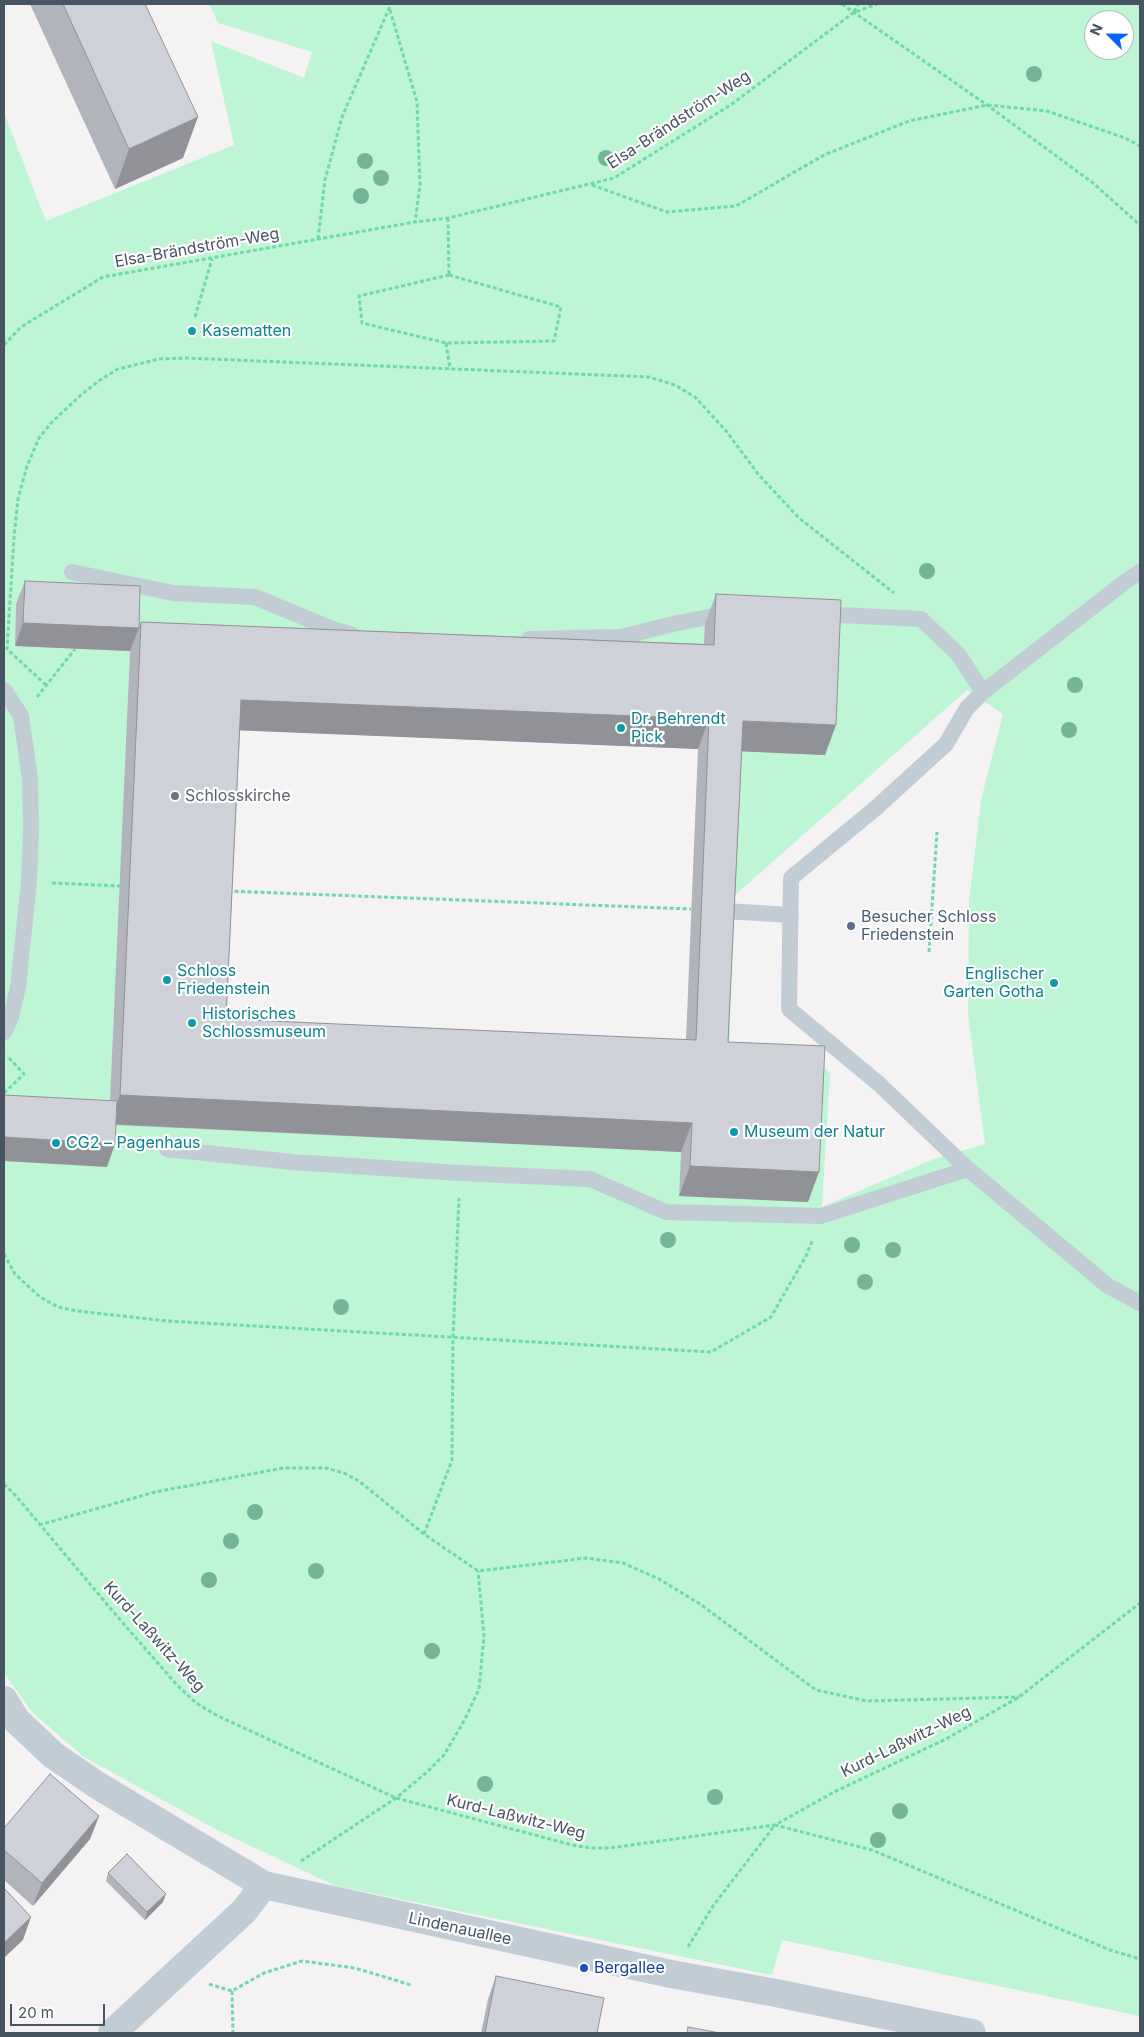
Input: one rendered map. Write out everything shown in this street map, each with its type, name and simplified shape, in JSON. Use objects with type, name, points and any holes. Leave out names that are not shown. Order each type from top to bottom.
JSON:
[{"type":"street","name":"Lindenauallee","points":[[4,1700],[17,1721],[53,1755],[96,1785],[264,1885],[671,1974],[776,1993],[972,2033]]},
{"type":"street","points":[[112,2033],[244,1910],[264,1885]]},
{"type":"lane","points":[[72,572],[173,593],[255,597],[332,629],[363,638],[373,638]]},
{"type":"lane","points":[[1140,572],[1126,580],[984,692],[967,708],[946,744],[877,807],[791,878],[789,1009],[879,1084],[968,1169],[1108,1286],[1140,1303]]},
{"type":"lane","points":[[512,639],[621,637],[677,623],[744,611]]},
{"type":"lane","points":[[808,614],[922,619],[958,654],[984,692]]},
{"type":"lane","points":[[4,690],[21,716],[30,780],[31,830],[29,882],[18,987],[11,1017],[4,1032]]},
{"type":"lane","points":[[725,911],[791,916]]},
{"type":"lane","points":[[167,1149],[292,1162],[590,1179],[666,1212],[821,1216],[968,1169]]},
{"type":"path","points":[[318,239],[325,180],[342,117],[391,4]]},
{"type":"path","points":[[842,4],[987,105],[1093,183],[1140,225]]},
{"type":"path","points":[[853,13],[858,4]]},
{"type":"path","name":"Elsa-Brändström-Weg","points":[[4,345],[21,327],[103,277],[415,222],[448,218],[614,178],[732,104],[853,13],[877,4]]},
{"type":"path","points":[[389,8],[417,102],[420,185],[415,222]]},
{"type":"path","points":[[591,185],[667,212],[736,206],[824,155],[909,120],[987,105],[1047,112],[1125,138],[1140,146]]},
{"type":"path","points":[[448,218],[450,275]]},
{"type":"path","points":[[195,317],[212,259]]},
{"type":"path","points":[[450,275],[561,307],[554,340],[446,343],[362,323],[359,296],[450,275]]},
{"type":"path","points":[[446,343],[450,369]]},
{"type":"path","points":[[46,685],[7,648],[18,499],[27,466],[39,438],[51,423],[100,380],[118,370],[138,363],[159,359],[186,358],[649,377],[675,385],[695,397],[727,432],[758,474],[799,518],[885,584],[922,619]]},
{"type":"path","points":[[21,716],[75,649]]},
{"type":"path","points":[[929,952],[937,832]]},
{"type":"path","points":[[29,882],[120,886]]},
{"type":"path","points":[[223,891],[691,909]]},
{"type":"path","points":[[4,1052],[24,1074],[4,1093]]},
{"type":"path","points":[[424,1534],[452,1460],[453,1337],[460,1173]]},
{"type":"path","points":[[4,1254],[14,1274],[40,1297],[58,1306],[77,1312],[167,1321],[711,1352],[771,1317],[806,1256],[821,1216]]},
{"type":"path","points":[[39,1525],[155,1492],[283,1468],[326,1468],[344,1473],[359,1481],[424,1534],[478,1572],[586,1558],[623,1563],[659,1580],[700,1604],[816,1690],[867,1701],[1019,1697]]},
{"type":"path","name":"Kurd-Laßwitz-Weg","points":[[4,1484],[116,1616],[177,1685],[196,1703],[281,1747],[396,1798],[572,1845],[591,1848],[610,1848],[775,1825],[834,1792],[946,1739],[1019,1697],[1140,1603]]},
{"type":"path","points":[[264,1885],[396,1798],[444,1755],[464,1721],[479,1689],[484,1636],[478,1572]]},
{"type":"path","points":[[671,1974],[713,1906],[775,1825],[872,1850],[1110,1950],[1140,1959]]},
{"type":"path","points":[[207,1984],[232,1991],[264,1973],[302,1961],[355,1968],[411,1985]]},
{"type":"path","points":[[232,1991],[233,2033]]},
{"type":"green space","name":"Englischer Garten Gotha","points":[[209,4],[1140,4],[1140,2016],[782,1940],[772,1975],[336,1886],[221,1832],[84,1757],[32,1712],[4,1673],[4,113],[46,221],[234,145],[211,41],[304,78],[312,52],[218,23]],"holes":[[[16,605],[130,651],[15,646]],[[130,651],[703,674],[717,1072],[679,1196],[681,1152],[109,1124]],[[967,690],[1003,714],[981,800],[969,902],[968,1015],[985,1144],[934,1159],[822,1207],[830,1073],[821,1064],[729,1053],[734,896]]]},
{"type":"building","points":[[63,4],[145,4],[198,117],[129,149]]},
{"type":"building","points":[[25,581],[140,586],[139,628],[23,623]]},
{"type":"building","name":"Schloss Friedenstein","points":[[716,594],[841,600],[836,725],[743,721],[728,1042],[825,1046],[819,1172],[690,1166],[692,1123],[120,1095],[141,622],[714,645]],"holes":[[[241,700],[709,719],[696,1040],[226,1019]]]},
{"type":"building","points":[[4,1095],[117,1101],[115,1144],[4,1137]]},
{"type":"building","points":[[50,1774],[99,1816],[42,1883],[4,1850],[4,1828]]},
{"type":"building","points":[[127,1854],[166,1894],[147,1912],[108,1873]]},
{"type":"building","points":[[4,1888],[31,1917],[4,1943]]},
{"type":"building","points":[[496,1976],[604,1998],[597,2033],[485,2033]]},
{"type":"building","points":[[688,2027],[720,2033],[687,2033]]},
{"type":"place","name":"Kasematten","points":[[192,331]]},
{"type":"place","name":"Dr. Behrendt Pick","points":[[621,728]]},
{"type":"place","name":"Schlosskirche","points":[[175,796]]},
{"type":"place","name":"Besucher Schloss Friedenstein","points":[[851,926]]},
{"type":"place","name":"Schloss Friedenstein","points":[[167,980]]},
{"type":"place","name":"Englischer Garten Gotha","points":[[1054,983]]},
{"type":"place","name":"Historisches Schlossmuseum","points":[[192,1023]]},
{"type":"place","name":"Museum der Natur","points":[[734,1132]]},
{"type":"place","name":"CG2 – Pagenhaus","points":[[56,1143]]},
{"type":"place","name":"Bergallee","points":[[584,1968]]}]
